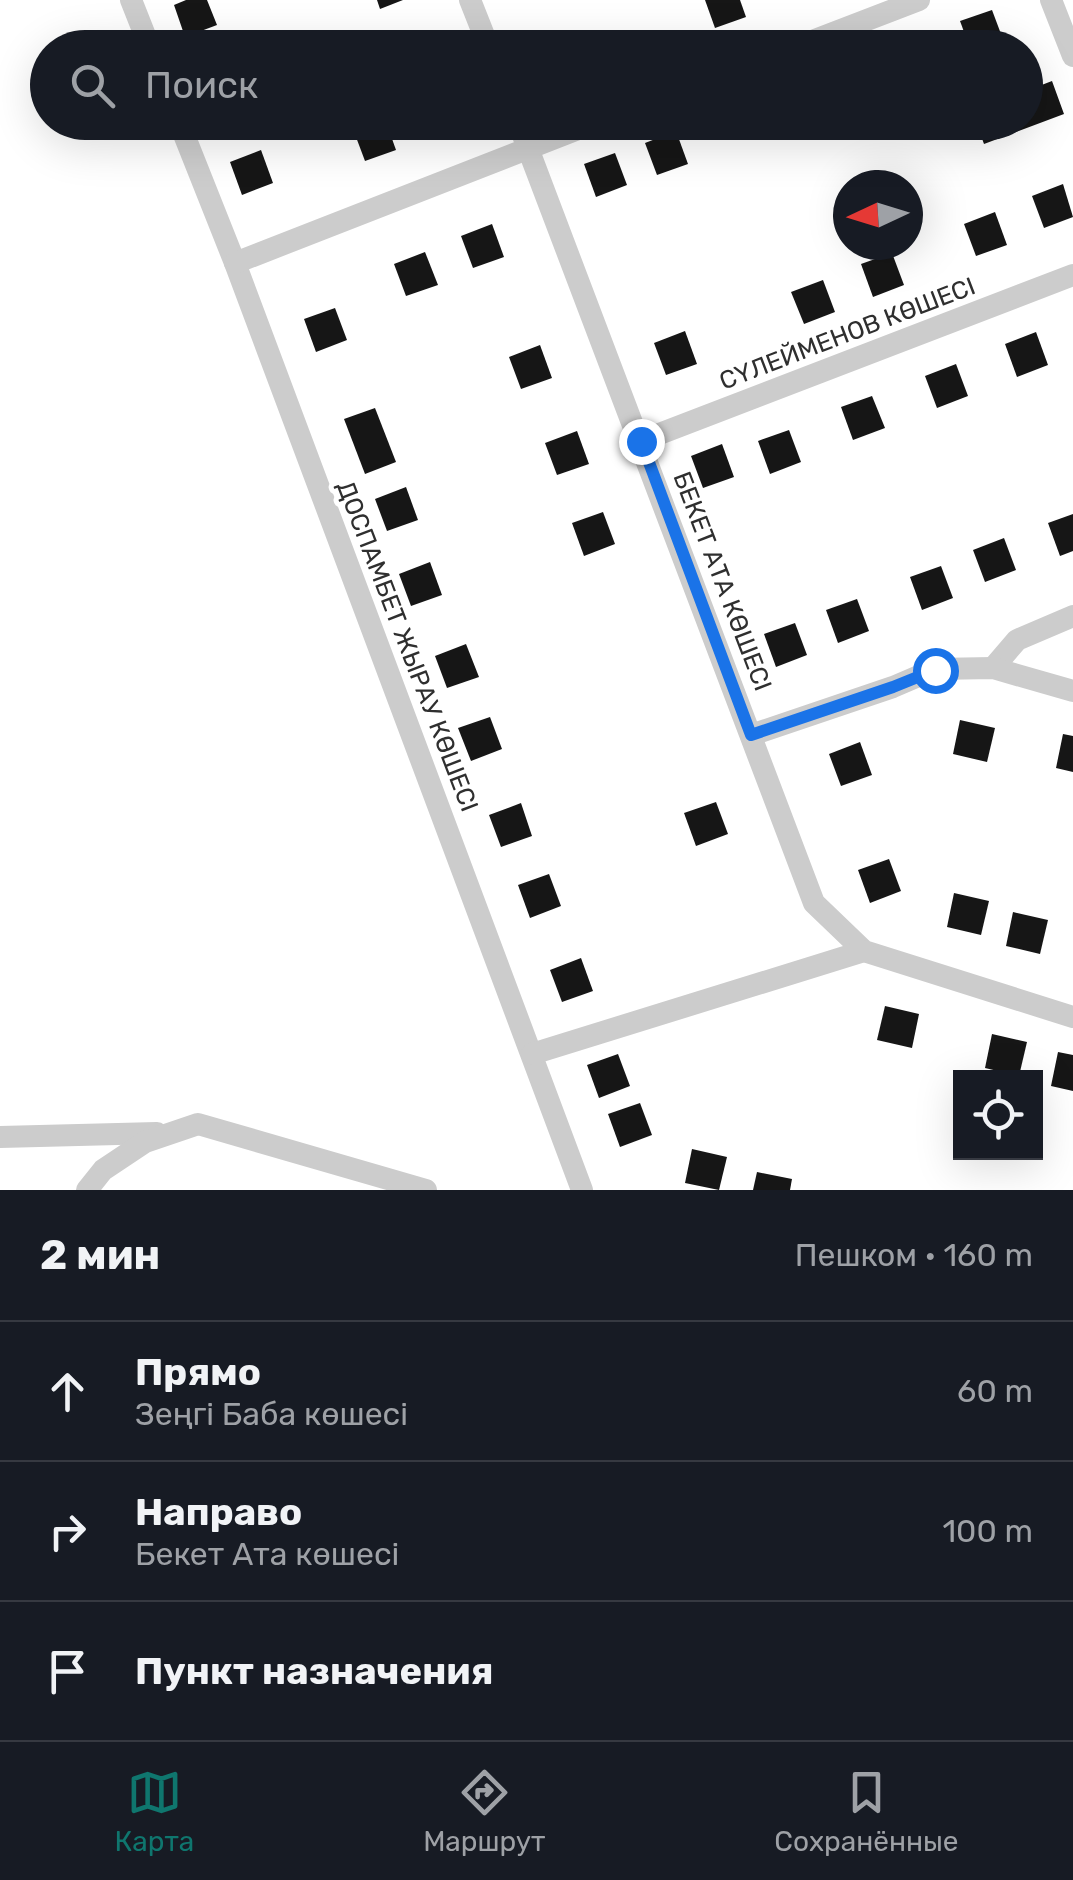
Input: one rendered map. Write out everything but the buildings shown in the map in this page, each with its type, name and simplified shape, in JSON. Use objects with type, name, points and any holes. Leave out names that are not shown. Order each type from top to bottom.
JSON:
[{"type":"street","points":[[131,0],[143,30]]},
{"type":"street","points":[[470,0],[482,30]]},
{"type":"street","points":[[841,30],[919,0]]},
{"type":"street","points":[[1051,0],[1073,56]]},
{"type":"street","name":"ДОСПАМБЕТ ЖЫРАУ КӨШЕСІ","points":[[187,140],[582,1190]]},
{"type":"street","name":"БЕКЕТ АТА КӨШЕСІ","points":[[525,140],[814,903],[864,951],[1073,1017]]},
{"type":"street","points":[[235,262],[549,140]]},
{"type":"street","name":"СҮЛЕЙМЕНОВ КӨШЕСІ","points":[[641,441],[1073,275]]},
{"type":"street","points":[[993,668],[1017,640],[1073,616]]},
{"type":"street","points":[[751,735],[935,670],[993,668],[1073,691]]},
{"type":"street","points":[[532,1054],[864,951]]},
{"type":"street","points":[[87,1190],[103,1170],[145,1142],[198,1124],[426,1190]]},
{"type":"street","points":[[0,1136],[171,1133]]},
{"type":"route","points":[[641,441],[751,735],[935,670]]}]
